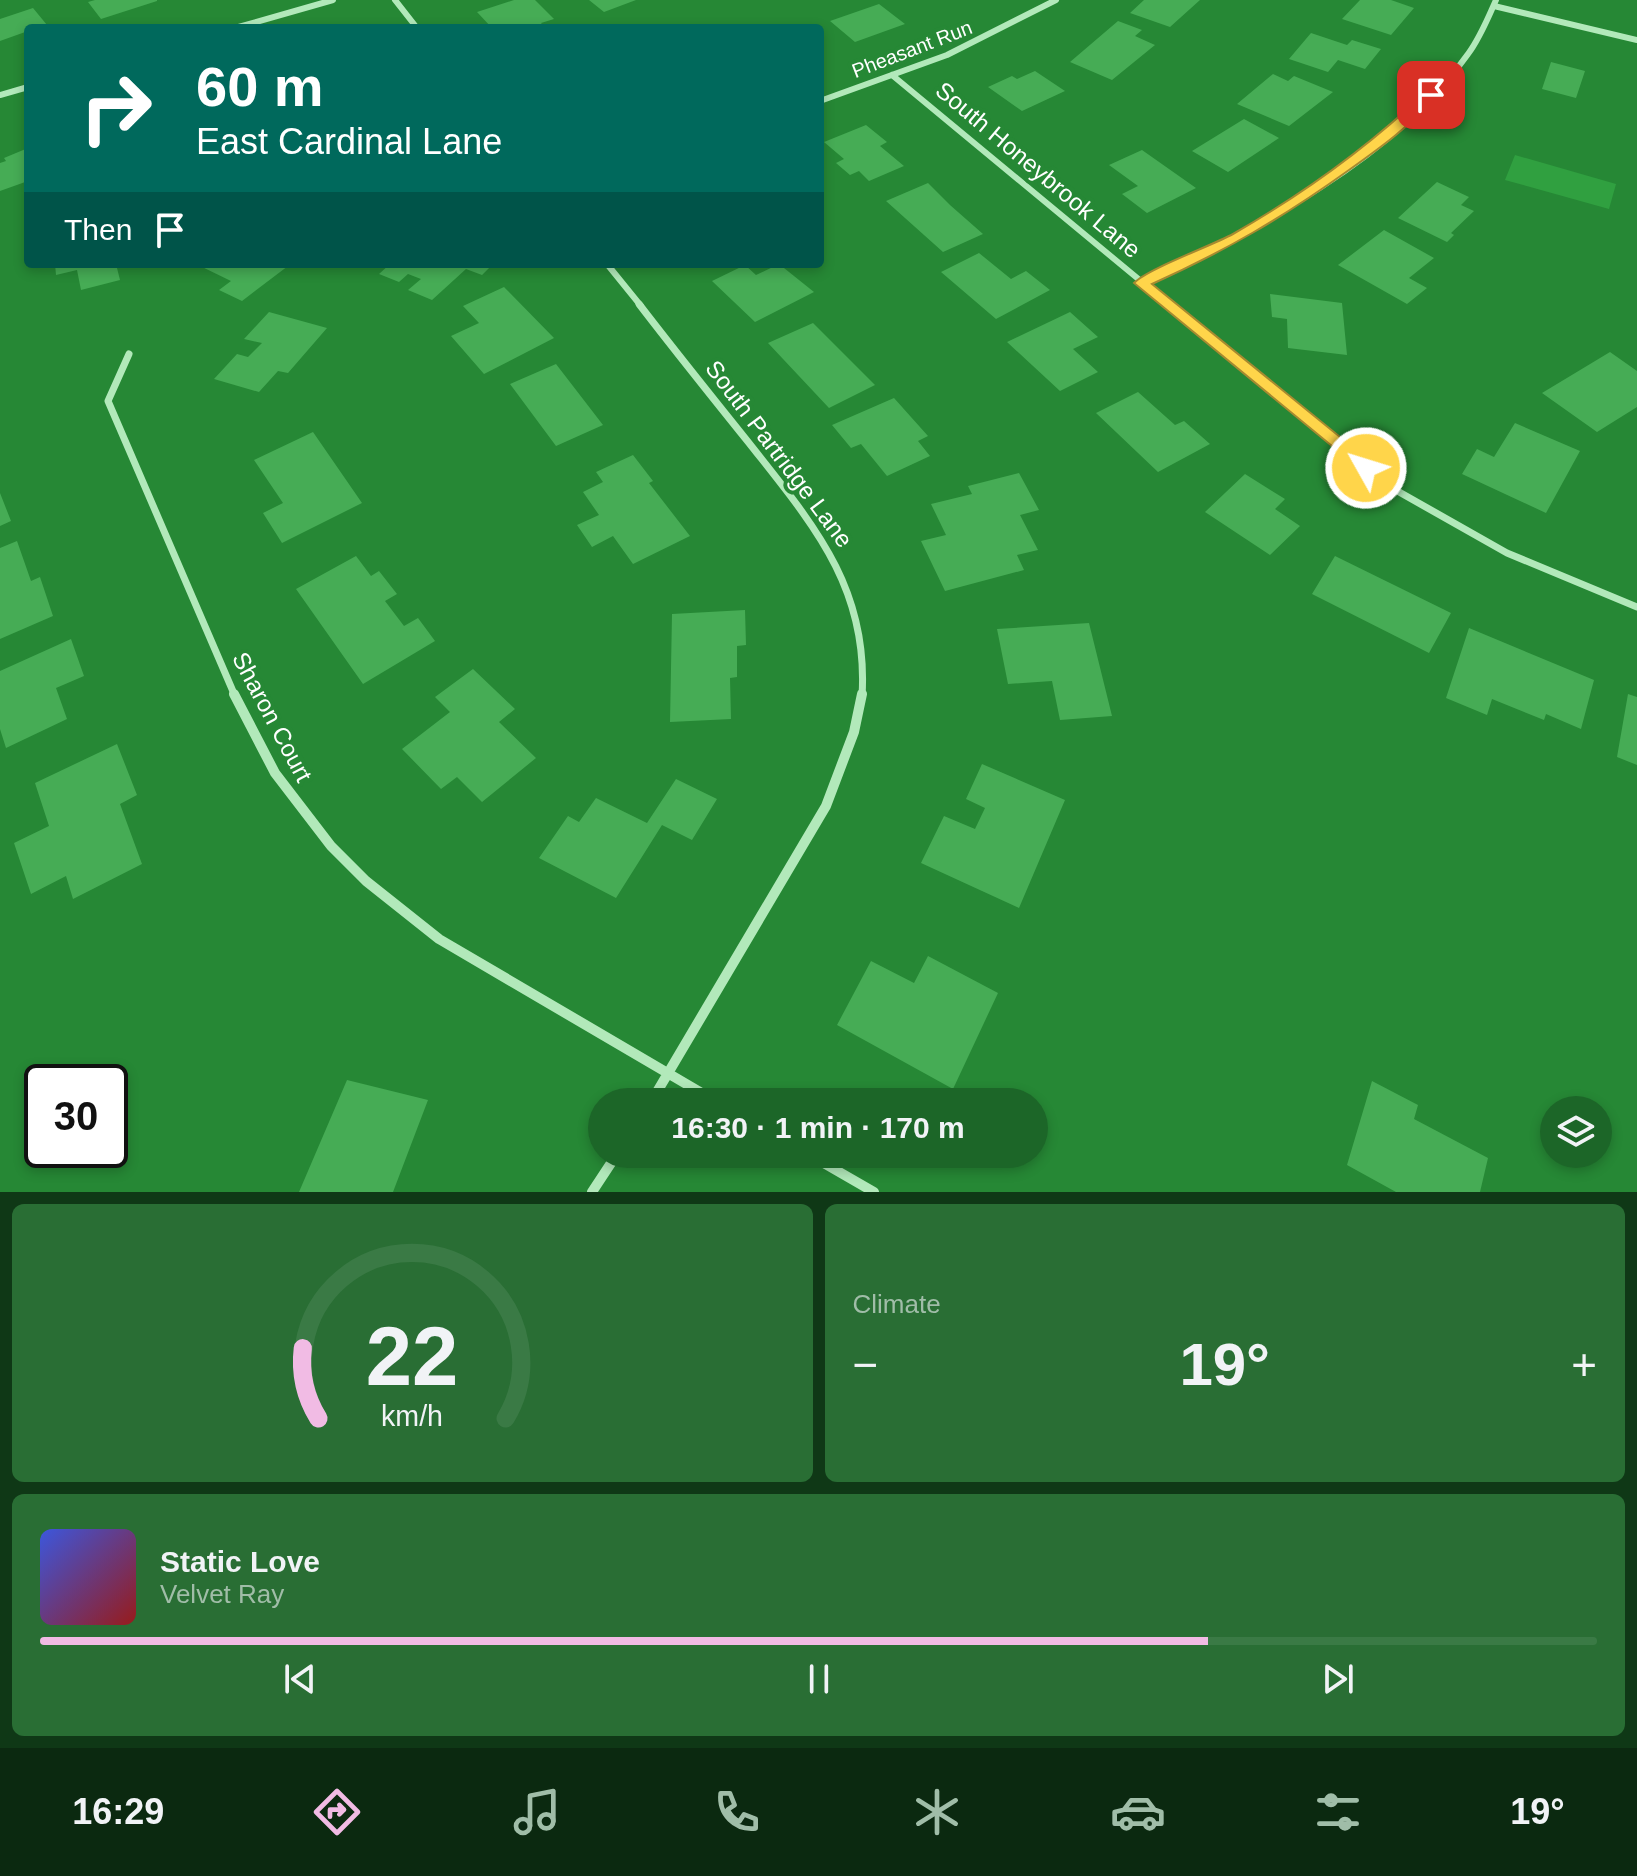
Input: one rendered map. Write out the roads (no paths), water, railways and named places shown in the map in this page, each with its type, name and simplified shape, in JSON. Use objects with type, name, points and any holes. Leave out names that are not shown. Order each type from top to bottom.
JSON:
[{"type":"street","points":[[249,24],[333,0]]},
{"type":"street","points":[[395,0],[414,24]]},
{"type":"street","name":"Pheasant Run","points":[[824,100],[983,39],[1056,0]]},
{"type":"street","points":[[1141,283],[1217,249],[1277,215],[1387,137],[1462,63],[1479,38],[1495,3],[1637,40]]},
{"type":"street","name":"South Honeybrook Lane","points":[[892,75],[1385,484],[1447,524],[1509,556],[1637,607]]},
{"type":"street","points":[[0,95],[24,88]]},
{"type":"street","name":"South Partridge Lane","points":[[610,268],[818,531],[840,567],[855,607],[862,643],[862,694],[847,762],[826,806],[660,1088]]},
{"type":"street","name":"Sharon Court","points":[[129,354],[108,401],[245,720],[300,809],[366,881],[439,939],[693,1088]]},
{"type":"street","points":[[592,1192],[608,1168]]},
{"type":"street","points":[[832,1168],[874,1192]]}]
